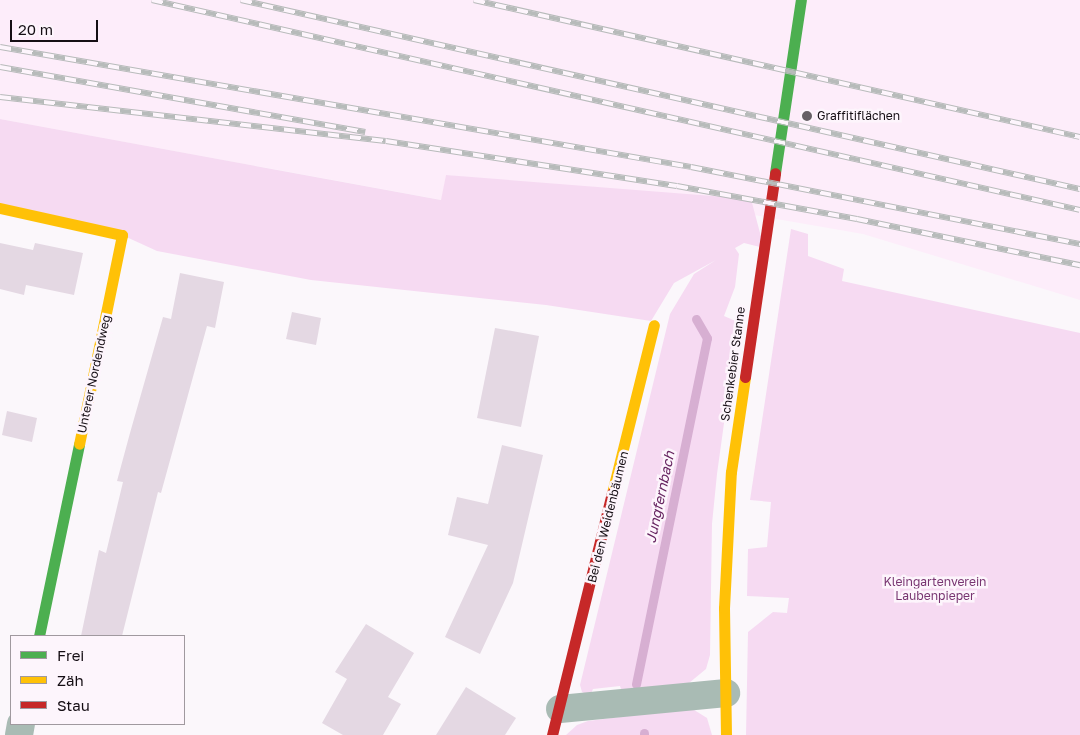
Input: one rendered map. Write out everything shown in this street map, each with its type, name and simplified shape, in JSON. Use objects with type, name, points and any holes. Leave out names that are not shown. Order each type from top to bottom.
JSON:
[{"type":"street","name":"Schenkebier Stanne","points":[[726,735],[724,608],[731,472],[801,0]]},
{"type":"street","name":"Unterer Nordendweg","points":[[0,208],[122,235],[39,635]]},
{"type":"street","name":"Bei den Weidenbäumen","points":[[552,735],[654,325]]},
{"type":"street","points":[[560,709],[726,693]]},
{"type":"shaded area","points":[[0,0],[1080,0],[1080,300],[863,234],[667,200],[446,175],[442,200],[0,119]]},
{"type":"green space","points":[[0,119],[441,200],[446,175],[751,199],[764,248],[744,243],[735,248],[739,254],[735,287],[724,316],[738,322],[712,524],[710,655],[706,669],[689,683],[622,692],[620,686],[593,689],[590,696],[582,692],[580,685],[670,314],[694,274],[716,260],[674,283],[651,321],[546,305],[311,280],[157,251],[122,235],[0,208]]},
{"type":"green space","name":"Kleingartenverein Laubenpieper","points":[[791,229],[808,234],[808,256],[844,269],[842,281],[1080,333],[1080,735],[746,735],[748,632],[773,612],[787,613],[789,598],[747,596],[748,549],[767,547],[771,502],[750,500]]},
{"type":"green space","points":[[691,708],[707,718],[712,735],[566,735],[577,725],[588,721]]},
{"type":"building","points":[[0,243],[33,250],[35,243],[83,253],[74,295],[26,285],[24,295],[0,289]]},
{"type":"building","points":[[180,273],[224,282],[215,328],[207,326],[161,493],[158,492],[122,635],[81,635],[99,550],[106,553],[123,482],[117,481],[130,433],[163,317],[171,319]]},
{"type":"building","points":[[292,312],[321,318],[316,345],[286,339]]},
{"type":"building","points":[[495,328],[539,336],[521,427],[477,418]]},
{"type":"building","points":[[7,411],[37,418],[32,442],[2,435]]},
{"type":"building","points":[[502,445],[543,455],[513,583],[480,654],[445,637],[488,545],[448,535],[457,497],[488,504]]},
{"type":"building","points":[[366,624],[414,653],[388,697],[401,704],[383,735],[343,735],[322,723],[347,679],[335,672]]},
{"type":"building","points":[[466,687],[516,718],[505,735],[436,735]]},
{"type":"waterway","name":"Jungfernbach","points":[[636,684],[707,338],[696,319]]},
{"type":"railway","points":[[152,0],[1080,210]]},
{"type":"railway","points":[[241,0],[1080,189]]},
{"type":"railway","points":[[474,0],[1080,137]]},
{"type":"railway","points":[[0,47],[691,167],[1080,244]]},
{"type":"railway","points":[[0,67],[365,132]]},
{"type":"railway","points":[[0,97],[386,141],[677,186],[857,219],[1080,265]]},
{"type":"traffic: fast","points":[[775,173],[801,0]]},
{"type":"traffic: fast","points":[[39,635],[79,444]]},
{"type":"traffic: slow","points":[[0,208],[122,235],[79,444]]},
{"type":"traffic: slow","points":[[612,493],[654,325]]},
{"type":"traffic: slow","points":[[726,735],[724,608],[731,472],[745,377]]},
{"type":"traffic: jam","points":[[745,377],[775,173]]},
{"type":"traffic: jam","points":[[552,735],[612,493]]},
{"type":"place","name":"Graffitiflächen","points":[[807,116]]}]
